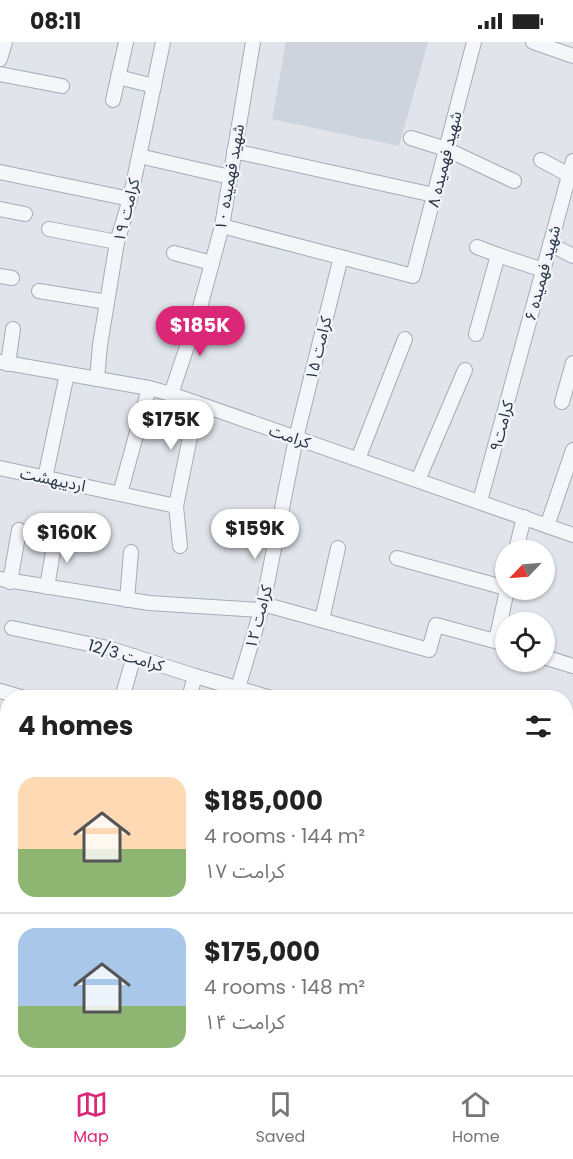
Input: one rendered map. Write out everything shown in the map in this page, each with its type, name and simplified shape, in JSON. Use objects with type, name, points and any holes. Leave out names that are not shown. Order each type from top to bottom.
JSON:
[{"type":"street","points":[[0,59],[5,42]]},
{"type":"street","points":[[113,100],[126,42]]},
{"type":"street","name":"کرامت ۱۹","points":[[97,379],[100,345],[117,242],[130,199],[163,42]]},
{"type":"street","name":"شهید فهمیده ۱۰","points":[[171,394],[198,314],[222,226],[253,42]]},
{"type":"street","name":"شهید فهمیده ۸","points":[[341,257],[413,276],[474,42]]},
{"type":"street","points":[[533,42],[573,56]]},
{"type":"street","points":[[0,74],[62,86]]},
{"type":"street","points":[[118,77],[154,86]]},
{"type":"street","points":[[411,138],[446,149],[514,181]]},
{"type":"street","points":[[234,151],[434,195]]},
{"type":"street","points":[[139,156],[230,177]]},
{"type":"street","points":[[541,160],[569,175]]},
{"type":"street","name":"شهید فهمیده ۶","points":[[521,350],[573,161]]},
{"type":"street","points":[[0,172],[130,199]]},
{"type":"street","points":[[0,210],[25,214]]},
{"type":"street","points":[[222,226],[341,257]]},
{"type":"street","points":[[49,229],[117,242]]},
{"type":"street","points":[[550,244],[573,256]]},
{"type":"street","points":[[477,247],[543,270]]},
{"type":"street","points":[[174,253],[212,263]]},
{"type":"street","points":[[476,334],[498,255]]},
{"type":"street","name":"کرامت ۱۵","points":[[296,438],[341,257]]},
{"type":"street","points":[[39,291],[107,302]]},
{"type":"street","points":[[198,314],[237,329]]},
{"type":"street","points":[[4,363],[13,329]]},
{"type":"street","points":[[358,459],[405,339]]},
{"type":"street","name":"کرامت۹","points":[[480,501],[521,350]]},
{"type":"street","name":"کرامت","points":[[4,363],[149,388],[171,394],[573,535]]},
{"type":"street","points":[[562,402],[573,363]]},
{"type":"street","points":[[418,480],[465,370]]},
{"type":"street","points":[[45,478],[67,374]]},
{"type":"street","points":[[120,494],[149,388]]},
{"type":"street","points":[[180,546],[176,506],[197,403]]},
{"type":"street","name":"کرامت ۱۲","points":[[237,690],[262,607],[296,438]]},
{"type":"street","points":[[547,526],[573,450]]},
{"type":"street","name":"اردیبهشت","points":[[0,468],[176,506]]},
{"type":"street","points":[[518,540],[524,517]]},
{"type":"street","points":[[19,530],[5,580],[149,603],[262,607],[322,620],[429,650],[436,625],[495,640]]},
{"type":"street","points":[[47,587],[56,534]]},
{"type":"street","points":[[322,620],[338,548]]},
{"type":"street","points":[[127,600],[131,552]]},
{"type":"street","points":[[397,558],[495,586]]},
{"type":"street","name":"کرامت 12/3","points":[[12,628],[108,648],[195,676],[229,690]]},
{"type":"street","points":[[124,690],[134,656]]},
{"type":"street","points":[[555,659],[572,663]]},
{"type":"street","points":[[191,690],[195,676]]},
{"type":"shaded area","points":[[286,42],[428,42],[399,146],[272,119]]}]
